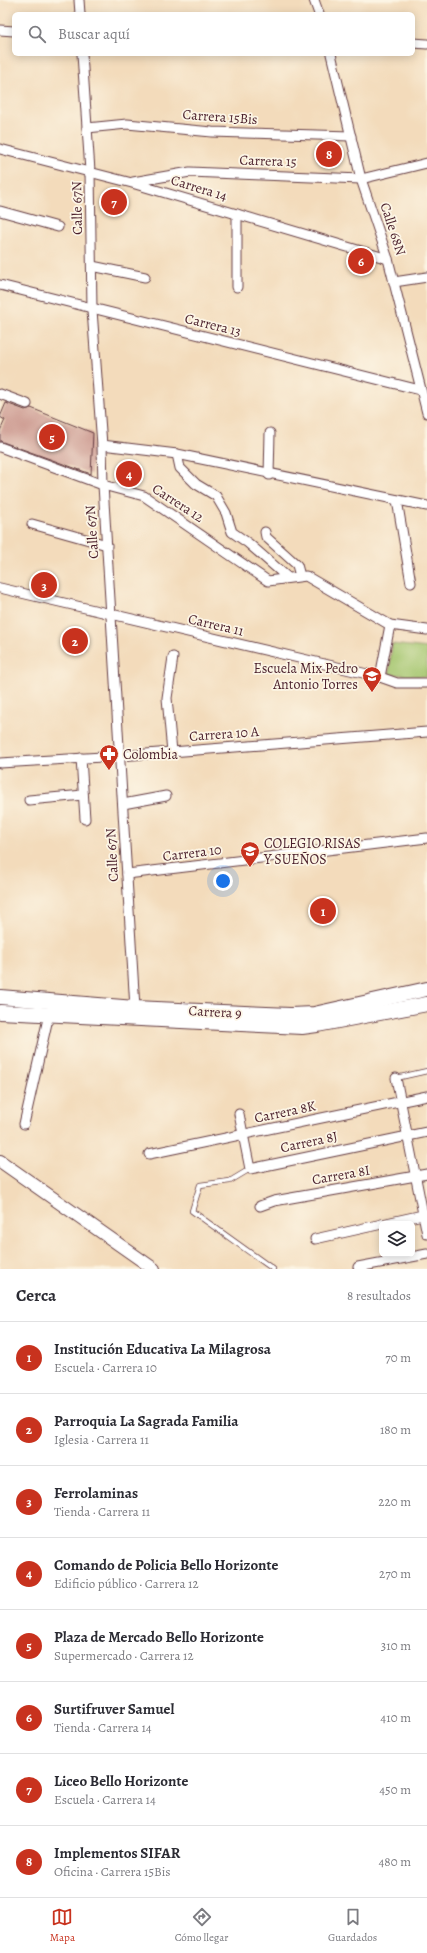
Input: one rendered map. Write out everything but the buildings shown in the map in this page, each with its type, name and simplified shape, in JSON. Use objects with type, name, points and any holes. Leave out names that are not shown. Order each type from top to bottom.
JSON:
[{"type":"main road","name":"Carrera 9","points":[[0,997],[135,1008],[302,1015],[314,1014],[427,989]]},
{"type":"main road","name":"Carrera 9","points":[[0,1012],[302,1027],[427,1004]]},
{"type":"main road","points":[[0,1161],[154,1269]]},
{"type":"street","points":[[79,0],[80,12]]},
{"type":"street","points":[[314,0],[318,12]]},
{"type":"street","points":[[0,30],[12,31]]},
{"type":"street","points":[[415,43],[427,44]]},
{"type":"street","name":"Calle 67N","points":[[82,56],[90,171],[92,310],[102,445],[103,485],[135,1008]]},
{"type":"street","name":"Calle 68N","points":[[331,56],[361,179],[388,259],[427,414]]},
{"type":"street","name":"Carrera 15Bis","points":[[87,128],[128,124],[212,132],[351,136]]},
{"type":"street","name":"Carrera 14","points":[[0,149],[132,182],[388,259]]},
{"type":"street","name":"Carrera 15","points":[[132,182],[190,172],[361,179],[427,163]]},
{"type":"street","points":[[0,211],[58,226]]},
{"type":"street","points":[[237,214],[237,287]]},
{"type":"street","points":[[92,266],[145,278]]},
{"type":"street","points":[[394,282],[427,277]]},
{"type":"street","name":"Carrera 13","points":[[0,285],[92,310],[420,390]]},
{"type":"street","points":[[0,394],[27,404]]},
{"type":"street","points":[[269,475],[270,434]]},
{"type":"street","points":[[102,445],[177,454],[269,475],[427,506]]},
{"type":"street","name":"Carrera 12","points":[[0,447],[103,485],[144,496],[268,581],[287,577],[306,576],[390,625],[427,630]]},
{"type":"street","name":"Carrera 12","points":[[177,454],[180,468],[196,484],[216,496],[226,513],[232,532],[248,543],[287,577]]},
{"type":"street","points":[[397,500],[411,583]]},
{"type":"street","points":[[32,524],[107,545]]},
{"type":"street","points":[[266,532],[266,537],[297,565],[300,576]]},
{"type":"street","name":"Carrera 11","points":[[0,588],[380,677],[397,683],[427,682]]},
{"type":"street","points":[[380,677],[390,625]]},
{"type":"street","points":[[172,752],[167,698],[173,657]]},
{"type":"street","name":"Carrera 10 A","points":[[0,763],[120,756],[427,732]]},
{"type":"street","points":[[81,758],[85,819]]},
{"type":"street","points":[[29,800],[83,795]]},
{"type":"street","points":[[123,804],[166,796]]},
{"type":"street","name":"Carrera 10","points":[[127,874],[427,838]]},
{"type":"street","points":[[24,1124],[49,1014]]},
{"type":"street","points":[[396,1078],[415,1176],[425,1215],[427,1234]]},
{"type":"street","name":"Carrera 8K","points":[[149,1154],[427,1096]]},
{"type":"street","points":[[239,1114],[250,1169]]},
{"type":"street","name":"Carrera 8J","points":[[250,1169],[427,1132]]},
{"type":"street","name":"Carrera 8I","points":[[260,1206],[274,1202],[427,1174]]},
{"type":"street","points":[[396,1221],[425,1215]]},
{"type":"street","points":[[315,1239],[379,1225]]},
{"type":"street","points":[[358,1267],[427,1254]]},
{"type":"lane","points":[[396,1078],[427,1071]]},
{"type":"lane","name":"Carrera 8J","points":[[250,1169],[230,1181],[200,1185],[192,1211],[273,1269]]},
{"type":"green space","points":[[392,644],[427,648],[427,677],[389,674]]},
{"type":"place","name":"Implementos SIFAR","points":[[329,154]]},
{"type":"place","name":"Liceo Bello Horizonte","points":[[114,202]]},
{"type":"place","name":"Surtifruver Samuel","points":[[361,261]]},
{"type":"place","name":"Plaza de Mercado Bello Horizonte","points":[[52,437]]},
{"type":"place","name":"Comando de Policia Bello Horizonte","points":[[129,474]]},
{"type":"place","name":"Ferrolaminas","points":[[44,585]]},
{"type":"place","name":"Parroquia La Sagrada Familia","points":[[75,641]]},
{"type":"place","name":"Escuela Mix Pedro Antonio Torres","points":[[372,693]]},
{"type":"place","name":"Colombia","points":[[109,771]]},
{"type":"place","name":"COLEGIO RISAS Y SUEÑOS","points":[[250,868]]},
{"type":"place","name":"Institución Educativa La Milagrosa","points":[[323,911]]}]
